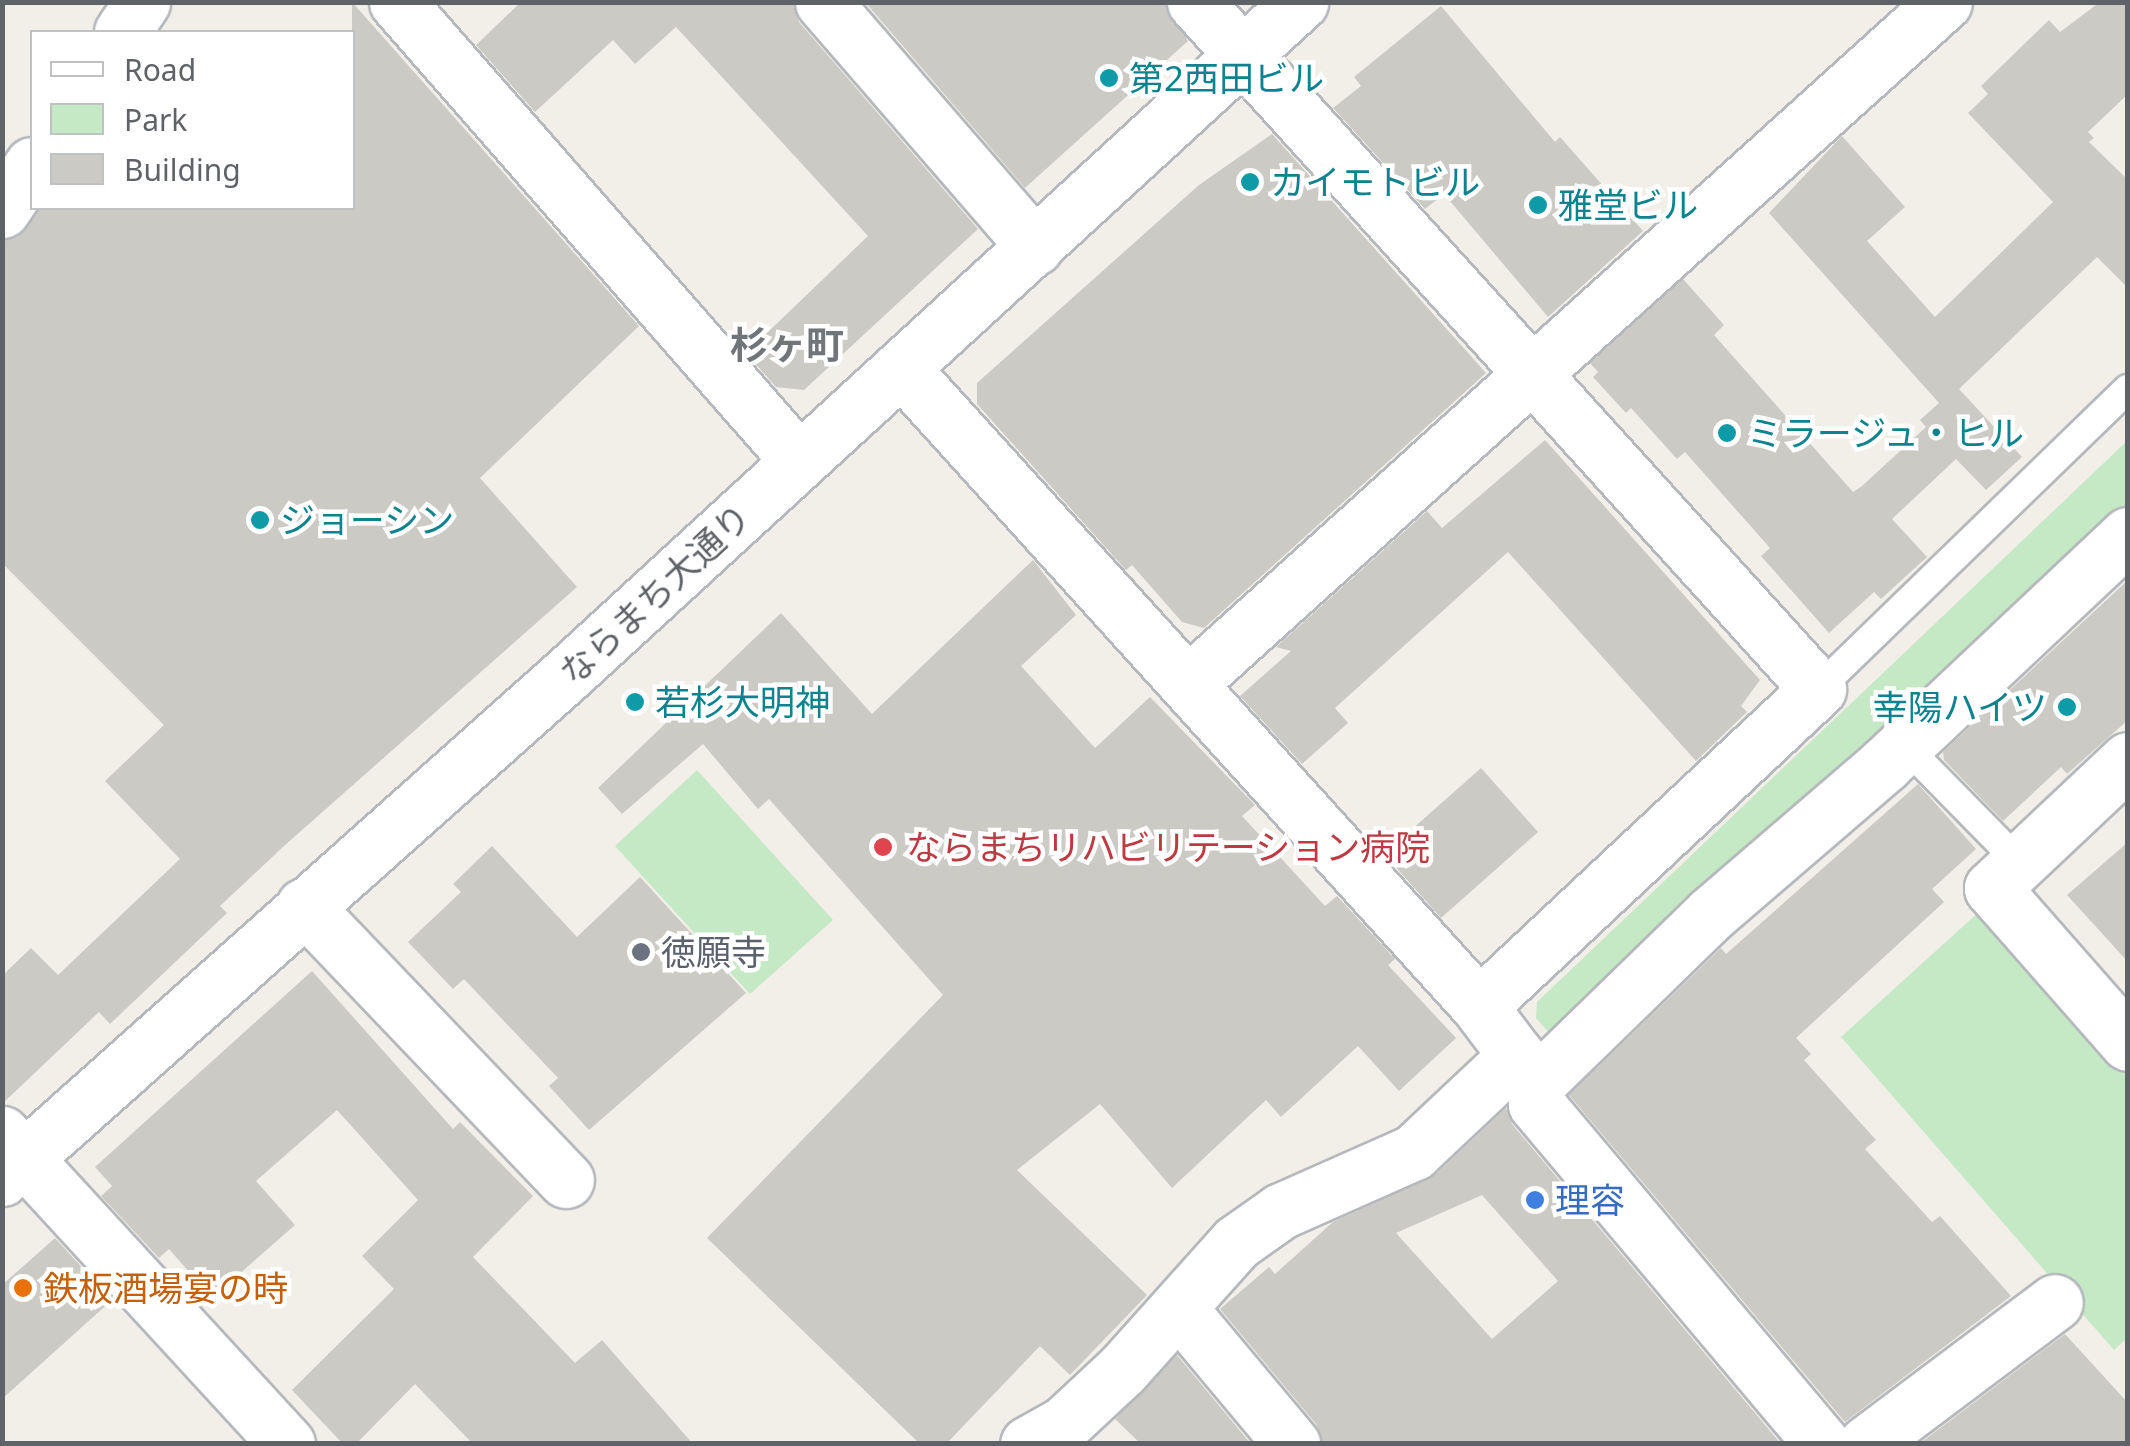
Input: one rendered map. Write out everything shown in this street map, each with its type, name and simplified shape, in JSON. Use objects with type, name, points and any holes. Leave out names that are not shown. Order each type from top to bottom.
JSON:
[{"type":"street","points":[[123,30],[142,2]]},
{"type":"street","points":[[397,2],[799,461]]},
{"type":"street","points":[[823,2],[1035,248]]},
{"type":"street","points":[[1196,2],[1530,376],[1818,689],[1480,1006]]},
{"type":"street","name":"ならまち大通り","points":[[10,1156],[304,906],[1035,248],[1300,2]]},
{"type":"street","points":[[1188,684],[1944,2]]},
{"type":"street","points":[[2,210],[30,168]]},
{"type":"street","points":[[901,368],[1480,1006],[1527,1069],[1536,1104],[1822,1444]]},
{"type":"street","points":[[1028,1444],[1064,1424],[1180,1310],[1237,1242],[1281,1212],[1414,1152],[1527,1069],[1712,914],[1904,745],[2128,535]]},
{"type":"street","points":[[2128,760],[2016,860],[1992,888],[2128,1043]]},
{"type":"street","points":[[304,906],[566,1180]]},
{"type":"street","points":[[10,1156],[287,1444]]},
{"type":"street","points":[[1866,1444],[2055,1302]]},
{"type":"street","points":[[1180,1310],[1292,1444]]},
{"type":"lane","points":[[1818,689],[2128,389]]},
{"type":"lane","points":[[1904,745],[2016,860]]},
{"type":"green space","points":[[2127,441],[2127,510],[1559,1044],[1536,1018],[1537,1002]]},
{"type":"green space","points":[[697,770],[833,920],[750,994],[615,846]]},
{"type":"green space","points":[[1981,910],[2127,1072],[2127,1338],[2114,1350],[1841,1037]]},
{"type":"building","name":"ジョーシン","points":[[352,2],[639,326],[480,478],[577,587],[284,846],[220,906],[227,913],[110,1024],[99,1012],[2,1104],[2,976],[31,948],[58,975],[180,859],[105,781],[164,725],[2,563],[2,241],[17,237],[39,210],[355,210]]},
{"type":"building","points":[[521,2],[793,2],[799,22],[978,229],[804,390],[776,387],[746,353],[868,236],[676,27],[635,64],[613,40],[535,112],[476,45]]},
{"type":"building","points":[[865,2],[1164,2],[1188,41],[1025,188]]},
{"type":"building","points":[[2100,2],[2128,2],[2128,94],[2088,132],[2094,138],[2089,142],[2128,180],[2128,288],[2097,257],[1959,389],[2022,457],[1986,490],[1956,459],[1892,519],[1927,557],[1881,599],[1874,592],[1829,633],[1761,556],[1770,548],[1685,452],[1677,459],[1631,408],[1626,413],[1593,377],[1598,372],[1590,363],[1683,279],[1724,325],[1714,335],[1853,492],[1862,486],[1926,427],[1920,420],[1939,403],[1769,213],[1842,136],[1905,207],[1867,241],[1935,317],[2053,202],[1968,113],[1988,94],[1981,86],[2049,20],[2060,32]]},
{"type":"building","points":[[1441,6],[1555,142],[1560,137],[1643,231],[1548,317],[1444,194],[1425,209],[1333,108],[1361,86],[1354,77]]},
{"type":"building","points":[[1272,134],[1486,373],[1204,628],[1182,622],[1132,565],[1126,570],[977,404],[977,383],[1199,185]]},
{"type":"building","points":[[1545,440],[1760,680],[1741,706],[1747,712],[1696,761],[1508,552],[1335,708],[1348,723],[1302,764],[1240,696],[1291,651],[1276,647],[1427,511],[1442,528]]},
{"type":"building","points":[[1033,560],[1076,615],[1021,666],[1095,748],[1150,697],[1255,805],[1242,816],[1325,906],[1337,896],[1395,959],[1388,965],[1456,1038],[1399,1091],[1358,1046],[1281,1117],[1266,1100],[1172,1188],[1100,1104],[1017,1170],[1147,1295],[1070,1375],[1040,1346],[946,1444],[920,1444],[707,1238],[943,995],[769,799],[758,809],[703,744],[622,814],[598,788],[781,613],[872,714]]},
{"type":"building","points":[[2128,580],[2128,720],[2067,774],[2061,767],[2003,821],[1944,760],[1943,752]]},
{"type":"building","points":[[1481,768],[1538,832],[1441,918],[1384,854]]},
{"type":"building","points":[[1918,784],[1976,849],[1932,889],[1944,902],[1796,1038],[1811,1054],[1804,1060],[1876,1140],[1865,1149],[1932,1222],[1940,1216],[2011,1296],[1845,1422],[1569,1095],[1721,948],[1726,954]]},
{"type":"building","points":[[2128,842],[2128,962],[2067,895]]},
{"type":"building","points":[[492,846],[577,937],[640,877],[746,993],[589,1130],[549,1086],[558,1078],[464,979],[453,989],[408,942],[461,892],[453,884]]},
{"type":"building","points":[[312,971],[453,1129],[460,1122],[533,1196],[473,1257],[575,1363],[602,1340],[693,1444],[473,1444],[415,1384],[356,1444],[343,1444],[292,1390],[394,1289],[362,1256],[418,1200],[337,1110],[256,1181],[295,1225],[212,1298],[169,1249],[159,1258],[101,1196],[112,1186],[95,1167]]},
{"type":"building","points":[[1506,1108],[1512,1124],[1781,1444],[1322,1444],[1316,1424],[1220,1309],[1269,1267],[1275,1274],[1333,1222],[1435,1175]],"holes":[[[1482,1195],[1558,1281],[1492,1339],[1396,1233]]]},
{"type":"building","points":[[55,1238],[112,1300],[2,1399],[2,1285]]},
{"type":"building","points":[[2065,1334],[2128,1403],[2128,1444],[1919,1444]]},
{"type":"building","points":[[1177,1355],[1251,1444],[1141,1444],[1115,1419]]},
{"type":"place","name":"第2西田ビル","points":[[1109,78]]},
{"type":"place","name":"カイモトビル","points":[[1250,182]]},
{"type":"place","name":"雅堂ビル","points":[[1538,205]]},
{"type":"place","name":"ミラージュ・ヒル","points":[[1727,433]]},
{"type":"place","name":"ジョーシン","points":[[260,520]]},
{"type":"place","name":"若杉大明神","points":[[635,702]]},
{"type":"place","name":"幸陽ハイツ","points":[[2067,707]]},
{"type":"place","name":"ならまちリハビリテーション病院","points":[[883,847]]},
{"type":"place","name":"徳願寺","points":[[641,952]]},
{"type":"place","name":"理容","points":[[1535,1200]]},
{"type":"place","name":"鉄板酒場宴の時","points":[[23,1288]]},
{"type":"district","name":"杉ヶ町","points":[[787,345]]}]
